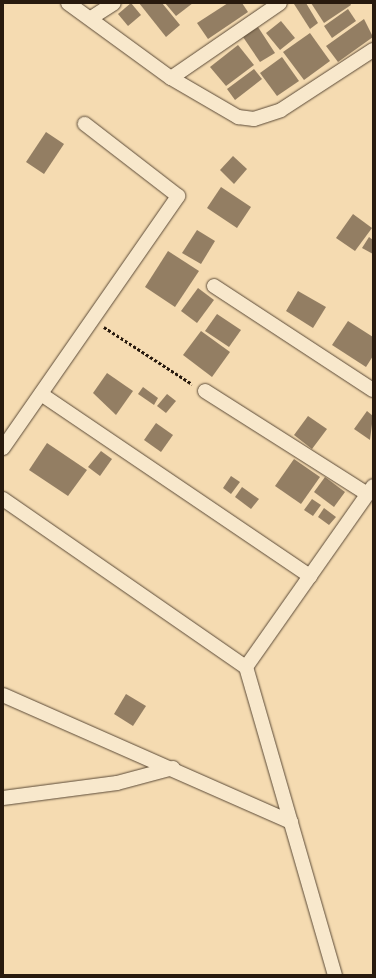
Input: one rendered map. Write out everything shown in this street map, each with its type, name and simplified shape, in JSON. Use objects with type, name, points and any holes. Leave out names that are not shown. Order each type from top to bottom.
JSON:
[{"type":"street","points":[[68,3],[91,18],[171,78],[228,112],[254,119],[281,110],[373,50]]},
{"type":"street","points":[[91,18],[114,3]]},
{"type":"street","points":[[171,78],[280,3]]},
{"type":"street","points":[[3,448],[93,321],[178,196],[85,124]]},
{"type":"street","points":[[214,286],[373,390]]},
{"type":"street","points":[[204,391],[370,490],[246,667]]},
{"type":"street","points":[[42,394],[310,576]]},
{"type":"street","points":[[3,499],[246,667],[335,975]]},
{"type":"street","points":[[3,694],[173,768],[291,822]]},
{"type":"street","points":[[3,798],[117,783],[173,768]]},
{"type":"path","points":[[93,321],[204,391]]},
{"type":"building","points":[[131,3],[141,15],[128,26],[118,14]]},
{"type":"building","points":[[139,3],[162,3],[180,25],[166,37]]},
{"type":"building","points":[[165,3],[193,3],[176,16]]},
{"type":"building","points":[[228,3],[242,3],[248,12],[208,39],[197,23]]},
{"type":"building","points":[[306,3],[318,23],[310,29],[294,4]]},
{"type":"building","points":[[311,3],[350,3],[351,5],[324,23]]},
{"type":"building","points":[[348,9],[356,21],[332,38],[324,26]]},
{"type":"building","points":[[364,19],[373,37],[338,62],[326,46]]},
{"type":"building","points":[[281,21],[295,38],[280,50],[266,33]]},
{"type":"building","points":[[258,27],[275,53],[260,62],[243,37]]},
{"type":"building","points":[[310,33],[330,61],[304,80],[283,52]]},
{"type":"building","points":[[238,45],[254,65],[226,86],[210,67]]},
{"type":"building","points":[[282,57],[299,81],[277,96],[260,73]]},
{"type":"building","points":[[254,69],[262,79],[235,100],[227,89]]},
{"type":"building","points":[[46,132],[64,144],[44,174],[26,162]]},
{"type":"building","points":[[233,156],[247,169],[234,184],[220,170]]},
{"type":"building","points":[[221,187],[251,207],[237,228],[207,208]]},
{"type":"building","points":[[353,214],[372,228],[355,251],[336,238]]},
{"type":"building","points":[[197,230],[215,241],[201,264],[182,253]]},
{"type":"building","points":[[369,237],[373,240],[373,254],[362,248]]},
{"type":"building","points":[[168,251],[199,271],[175,307],[145,287]]},
{"type":"building","points":[[198,288],[214,300],[197,323],[181,311]]},
{"type":"building","points":[[298,291],[326,307],[313,328],[286,311]]},
{"type":"building","points":[[217,314],[241,330],[229,347],[205,331]]},
{"type":"building","points":[[348,321],[373,337],[373,356],[366,367],[332,345]]},
{"type":"building","points":[[201,331],[230,352],[212,377],[183,355]]},
{"type":"building","points":[[107,373],[133,391],[116,415],[93,393]]},
{"type":"building","points":[[143,387],[158,398],[154,405],[138,394]]},
{"type":"building","points":[[167,394],[176,401],[166,413],[157,406]]},
{"type":"building","points":[[367,411],[373,416],[370,440],[354,429]]},
{"type":"building","points":[[308,416],[327,429],[312,449],[294,435]]},
{"type":"building","points":[[156,423],[173,435],[161,452],[144,440]]},
{"type":"building","points":[[47,443],[87,470],[68,496],[29,470]]},
{"type":"building","points":[[101,451],[112,459],[100,476],[88,467]]},
{"type":"building","points":[[294,459],[320,477],[301,504],[275,486]]},
{"type":"building","points":[[231,476],[240,482],[231,494],[223,488]]},
{"type":"building","points":[[325,477],[345,492],[334,507],[314,492]]},
{"type":"building","points":[[242,487],[259,499],[251,509],[235,497]]},
{"type":"building","points":[[312,499],[321,505],[313,516],[304,510]]},
{"type":"building","points":[[324,508],[336,517],[329,525],[318,517]]},
{"type":"building","points":[[126,694],[146,706],[133,726],[114,714]]}]
